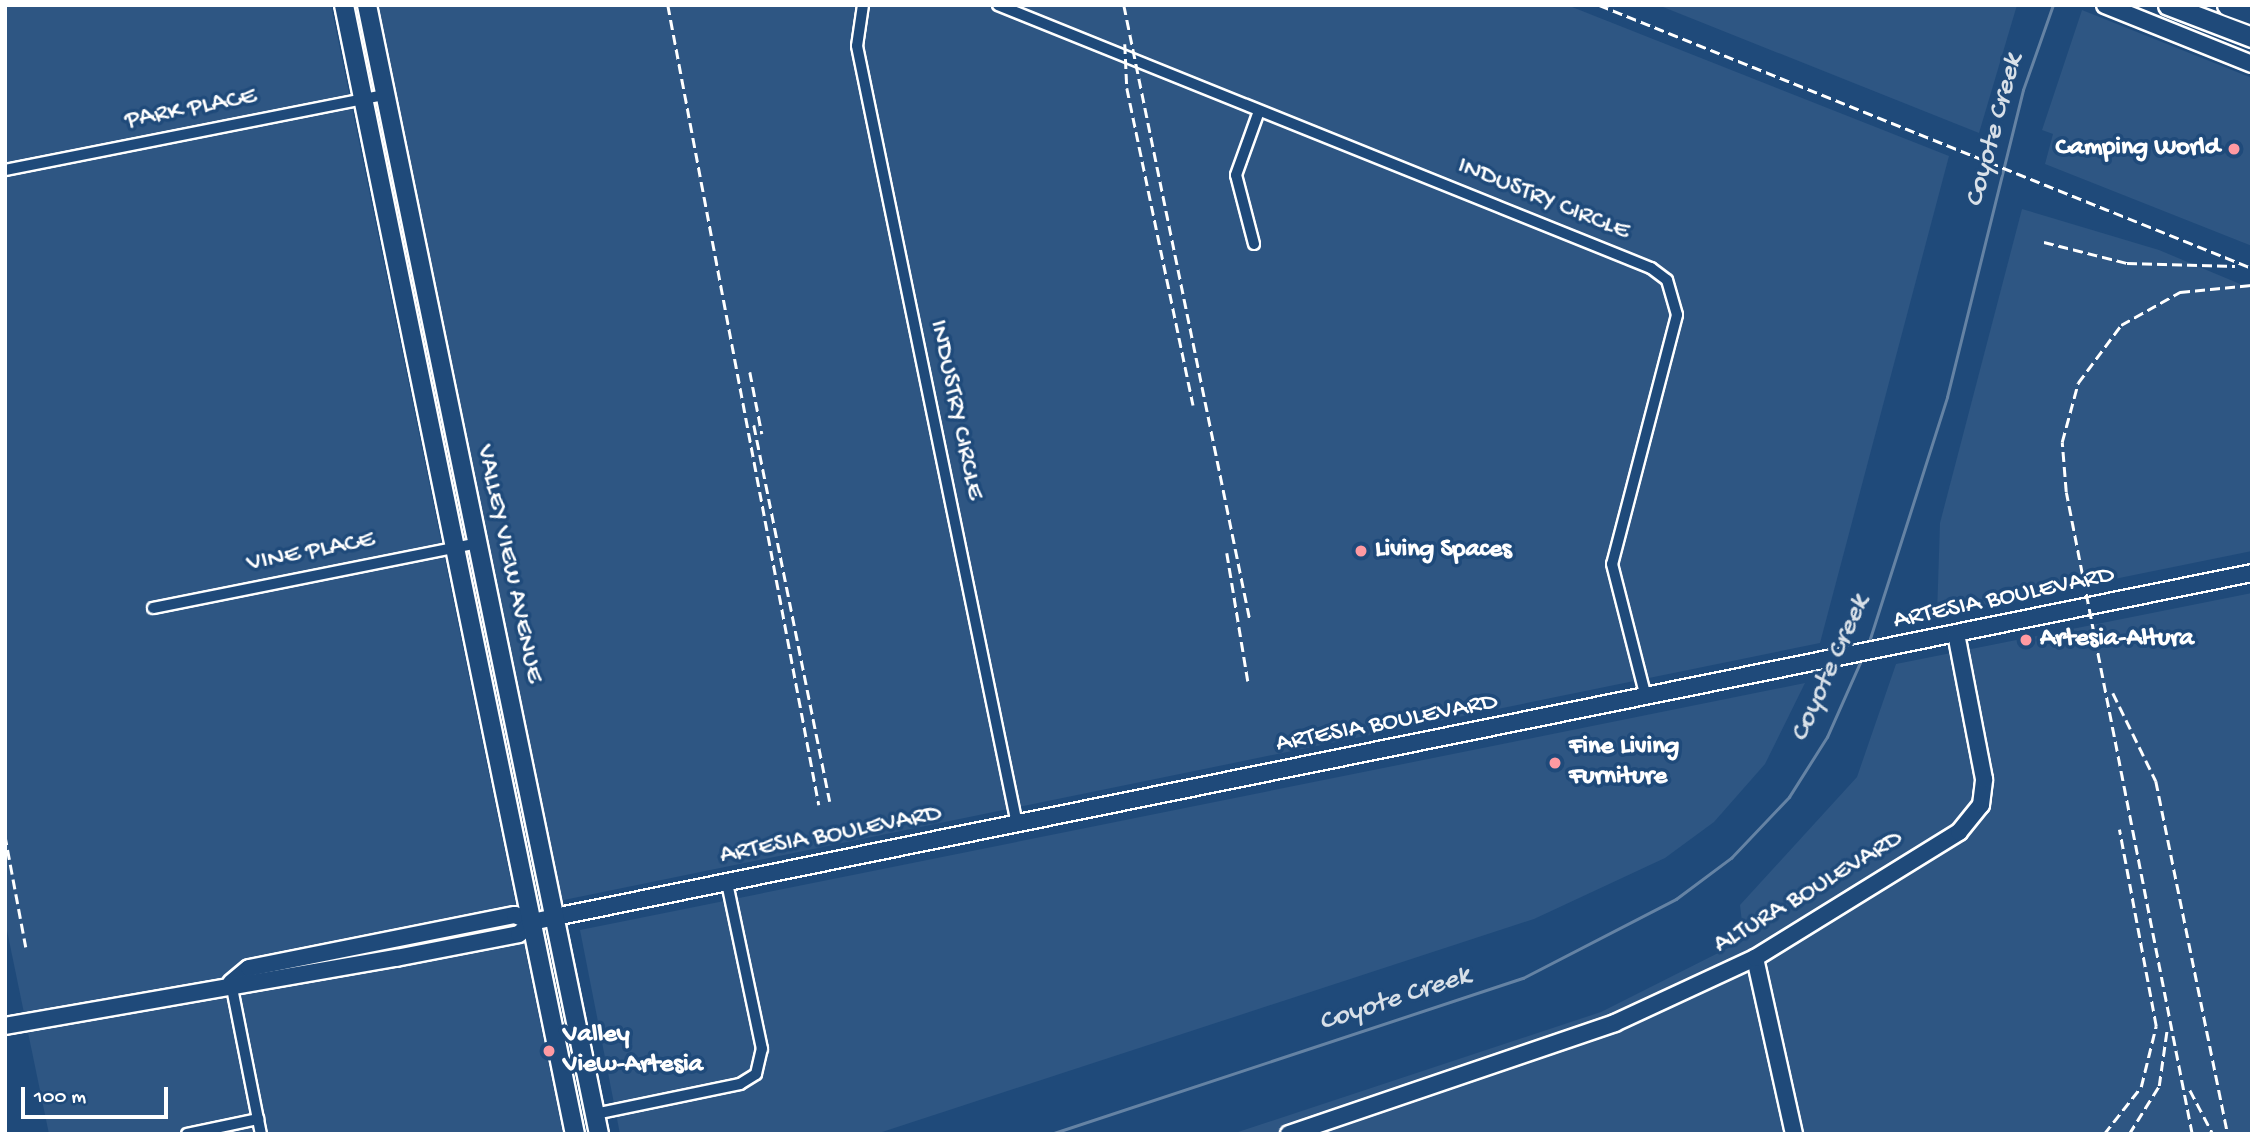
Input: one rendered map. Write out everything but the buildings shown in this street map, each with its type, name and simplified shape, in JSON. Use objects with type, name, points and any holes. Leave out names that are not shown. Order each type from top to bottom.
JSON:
[{"type":"highway","points":[[2168,5],[2252,37]]},
{"type":"highway","points":[[2227,5],[2252,14]]},
{"type":"main road","name":"VALLEY VIEW AVENUE","points":[[344,5],[575,1134]]},
{"type":"main road","name":"VALLEY VIEW AVENUE","points":[[367,5],[599,1134]]},
{"type":"main road","points":[[2105,5],[2252,64]]},
{"type":"main road","name":"ARTESIA BOULEVARD","points":[[10,1025],[231,982],[249,968],[516,915],[532,922],[2252,573]]},
{"type":"main road","name":"ALTURA BOULEVARD","points":[[1289,1134],[1615,1023],[1755,958],[1959,832],[1976,813],[1984,779],[1956,635]]},
{"type":"main road","points":[[492,725],[513,720]]},
{"type":"main road","points":[[1755,958],[1794,1134]]},
{"type":"street","name":"INDUSTRY CIRCLE","points":[[863,5],[857,46],[1017,824]]},
{"type":"street","name":"INDUSTRY CIRCLE","points":[[998,5],[1651,268],[1670,285],[1676,315],[1612,564],[1646,697]]},
{"type":"street","name":"PARK PLACE","points":[[5,170],[385,95]]},
{"type":"street","points":[[1254,244],[1236,175],[1259,111]]},
{"type":"street","name":"VINE PLACE","points":[[153,608],[477,543]]},
{"type":"street","points":[[595,1114],[740,1084],[756,1074],[762,1049],[727,883]]},
{"type":"street","points":[[231,982],[261,1134]]},
{"type":"street","points":[[187,1134],[258,1119]]},
{"type":"shaded area","points":[[5,5],[331,5],[563,1134],[49,1134],[5,921]]},
{"type":"shaded area","points":[[374,5],[1567,5],[1949,156],[1820,643],[559,901]]},
{"type":"shaded area","points":[[1658,5],[2017,5],[1979,133]]},
{"type":"shaded area","points":[[2082,10],[2252,78],[2252,246],[2045,164],[2053,134],[2042,130]]},
{"type":"shaded area","points":[[2022,209],[2159,250],[2252,289],[2252,551],[1937,615],[1940,523]]},
{"type":"shaded area","points":[[2252,593],[2252,1134],[1232,1134],[1601,1012],[1744,940],[1740,905],[1857,777],[1896,664]]},
{"type":"shaded area","points":[[1805,683],[1765,764],[1714,822],[1665,858],[1534,919],[876,1134],[620,1134],[580,930]]},
{"type":"waterway","name":"Coyote Creek","points":[[1868,645],[1947,397],[2023,90],[2053,5]]},
{"type":"waterway","name":"Coyote Creek","points":[[1051,1134],[1523,978],[1676,899],[1731,858],[1789,797],[1827,737],[1862,658]]},
{"type":"railway","points":[[668,5],[819,805]]},
{"type":"railway","points":[[1124,5],[1250,620]]},
{"type":"railway","points":[[1599,5],[2252,268]]},
{"type":"railway","points":[[1125,44],[1127,88],[1193,405]]},
{"type":"railway","points":[[2044,242],[2127,263],[2235,266]]},
{"type":"railway","points":[[2192,1134],[2066,492],[2062,442],[2078,383],[2121,325],[2180,292],[2252,285]]},
{"type":"railway","points":[[750,372],[762,434]]},
{"type":"railway","points":[[754,425],[830,801]]},
{"type":"railway","points":[[1227,553],[1248,681]]},
{"type":"railway","points":[[2113,693],[2156,781],[2228,1134]]},
{"type":"railway","points":[[2104,1134],[2141,1087],[2156,1026],[2119,829]]},
{"type":"railway","points":[[5,835],[26,947]]},
{"type":"railway","points":[[2129,1134],[2159,1086],[2167,1029]]},
{"type":"railway","points":[[2190,1090],[2213,1134]]},
{"type":"place","name":"Camping World","points":[[2234,149]]},
{"type":"place","name":"Living Spaces","points":[[1361,551]]},
{"type":"place","name":"Artesia-Altura","points":[[2026,640]]},
{"type":"place","name":"Fine Living Furniture","points":[[1555,763]]},
{"type":"place","name":"Valley View-Artesia","points":[[549,1051]]}]
